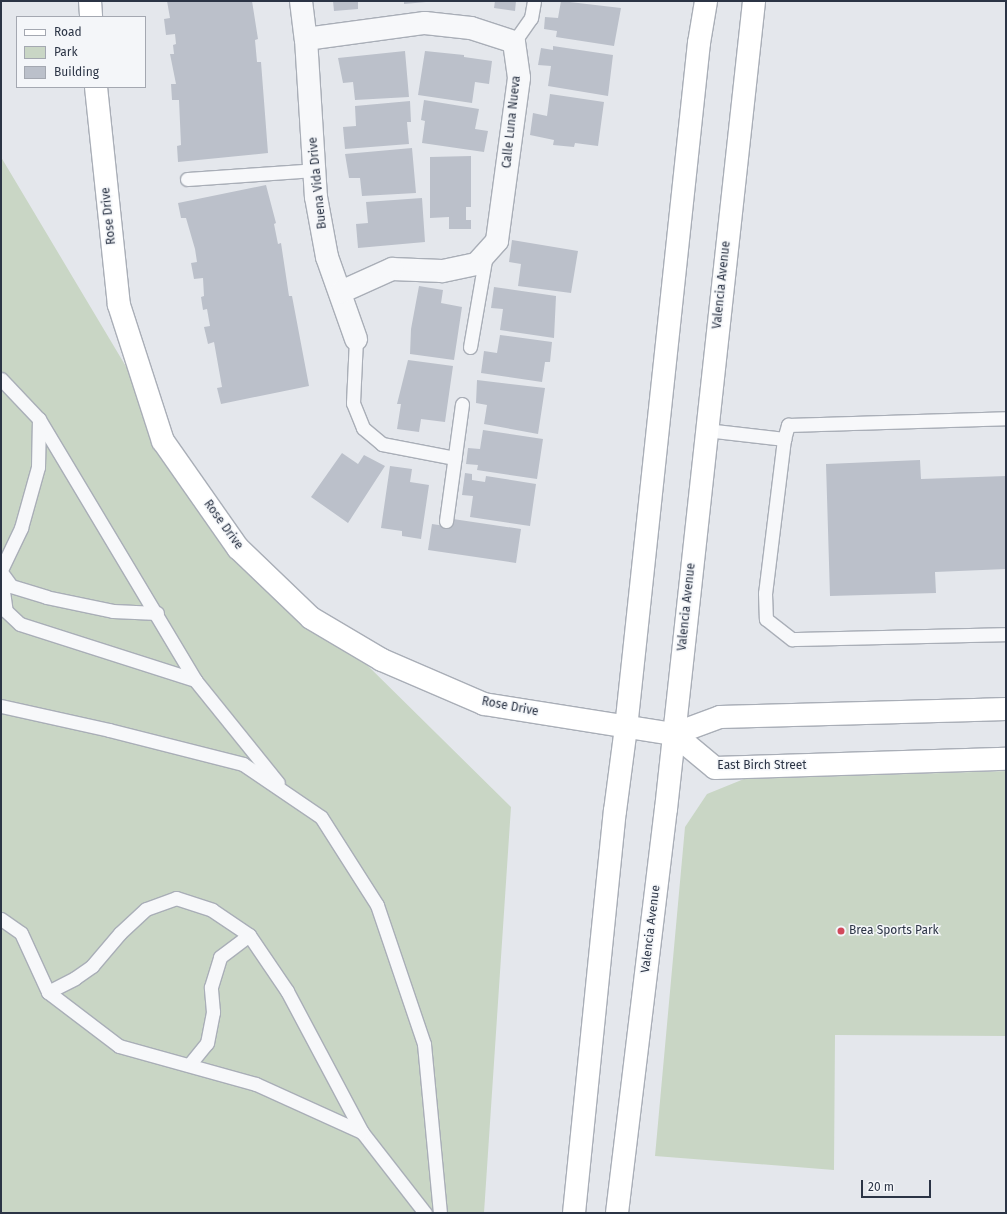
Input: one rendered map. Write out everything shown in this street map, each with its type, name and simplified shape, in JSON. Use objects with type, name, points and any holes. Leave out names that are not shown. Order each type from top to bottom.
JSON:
[{"type":"main road","points":[[90,1],[91,16]]},
{"type":"main road","points":[[574,1213],[615,811],[626,728],[699,43],[706,1]]},
{"type":"main road","name":"Valencia Avenue","points":[[616,1213],[674,734],[754,1]]},
{"type":"main road","name":"Rose Drive","points":[[96,88],[119,305],[163,441],[238,548],[311,618],[382,660],[484,704],[626,728],[674,734]]},
{"type":"main road","points":[[674,734],[720,717],[1006,709]]},
{"type":"main road","name":"East Birch Street","points":[[674,734],[715,768],[1006,759]]},
{"type":"street","name":"Buena Vida Drive","points":[[301,1],[306,40],[315,170],[327,257],[341,292],[356,339]]},
{"type":"street","points":[[306,40],[425,23],[471,28],[514,42]]},
{"type":"street","name":"Calle Luna Nueva","points":[[341,292],[392,270],[442,271],[476,264],[497,241],[519,78],[514,42]]},
{"type":"lane","points":[[514,42],[531,18],[534,1]]},
{"type":"lane","points":[[187,179],[315,170]]},
{"type":"lane","points":[[470,347],[486,254]]},
{"type":"lane","name":"Buena Vida Drive","points":[[356,339],[353,403],[362,428],[382,444],[454,458]]},
{"type":"lane","points":[[1,379],[40,419],[157,613],[195,680],[287,794]]},
{"type":"lane","points":[[446,521],[462,404]]},
{"type":"lane","points":[[1006,418],[788,425],[784,439],[765,593],[766,619],[792,639],[1006,634]]},
{"type":"lane","points":[[40,419],[38,467],[21,528],[1,571],[11,586],[46,596],[113,611],[157,613]]},
{"type":"lane","points":[[706,430],[784,439]]},
{"type":"lane","points":[[1,577],[6,611],[20,624],[195,680]]},
{"type":"lane","points":[[1,706],[109,730],[243,764],[321,817],[377,905],[424,1044],[440,1213]]},
{"type":"lane","points":[[48,992],[75,978],[92,966],[120,933],[146,909],[176,898],[212,910],[249,935],[287,991],[362,1132],[425,1213]]},
{"type":"lane","points":[[1,919],[21,933],[48,992],[119,1046],[256,1084],[362,1132]]},
{"type":"lane","points":[[189,1065],[208,1043],[213,1012],[211,987],[220,957],[249,935]]},
{"type":"green space","points":[[1,157],[214,514],[511,807],[484,1213],[1,1213]]},
{"type":"green space","name":"Brea Sports Park","points":[[1006,771],[1006,1036],[835,1035],[834,1170],[655,1156],[685,827],[707,794],[744,779]]},
{"type":"building","points":[[167,1],[252,1],[258,39],[255,40],[257,62],[261,62],[268,153],[178,162],[177,146],[181,145],[179,100],[172,100],[171,84],[176,84],[170,54],[174,54],[173,45],[176,44],[175,34],[166,35],[164,19],[170,18]]},
{"type":"building","points":[[333,1],[358,1],[358,9],[334,11]]},
{"type":"building","points":[[404,1],[425,1],[426,2],[404,4]]},
{"type":"building","points":[[495,1],[516,1],[515,11],[494,8]]},
{"type":"building","points":[[561,1],[621,8],[614,46],[556,37],[557,31],[544,29],[545,17],[558,18]]},
{"type":"building","points":[[553,46],[613,55],[608,96],[548,86],[551,66],[538,65],[541,48],[553,50]]},
{"type":"building","points":[[405,51],[409,97],[355,100],[353,82],[343,83],[338,58]]},
{"type":"building","points":[[425,51],[464,55],[464,57],[492,61],[489,84],[475,82],[472,103],[418,95]]},
{"type":"building","points":[[550,94],[604,102],[598,146],[575,143],[574,147],[553,145],[554,140],[530,135],[533,113],[547,116]]},
{"type":"building","points":[[424,100],[479,109],[475,129],[488,131],[484,152],[422,143],[425,121],[421,120]]},
{"type":"building","points":[[410,101],[411,122],[407,122],[409,144],[345,149],[343,127],[356,126],[355,106]]},
{"type":"building","points":[[412,148],[416,193],[362,196],[360,178],[349,178],[345,154]]},
{"type":"building","points":[[471,156],[471,207],[466,207],[466,220],[471,220],[471,229],[449,229],[449,217],[430,218],[430,157]]},
{"type":"building","points":[[266,185],[276,223],[274,224],[278,244],[281,243],[289,296],[292,296],[309,386],[221,404],[217,388],[222,387],[214,342],[208,344],[204,327],[210,326],[207,309],[203,310],[201,297],[204,296],[203,278],[194,279],[191,263],[197,262],[195,249],[186,218],[181,218],[178,203]]},
{"type":"building","points":[[422,198],[425,242],[358,248],[356,224],[368,223],[366,202]]},
{"type":"building","points":[[512,240],[578,251],[571,293],[518,286],[521,264],[509,262]]},
{"type":"building","points":[[419,286],[443,290],[441,303],[462,307],[454,360],[410,354],[411,329]]},
{"type":"building","points":[[494,287],[556,296],[554,338],[500,330],[503,309],[491,308]]},
{"type":"building","points":[[500,335],[552,342],[550,362],[545,362],[542,382],[481,373],[484,351],[497,353]]},
{"type":"building","points":[[408,360],[453,366],[445,422],[421,419],[419,432],[397,429],[401,404],[397,404]]},
{"type":"building","points":[[477,380],[545,388],[538,434],[484,424],[487,405],[476,403]]},
{"type":"building","points":[[483,430],[543,439],[537,479],[477,470],[478,465],[466,464],[468,448],[480,449]]},
{"type":"building","points":[[342,453],[358,464],[364,455],[385,466],[348,523],[311,497]]},
{"type":"building","points":[[920,460],[921,479],[1006,476],[1006,569],[935,572],[936,593],[830,596],[826,464]]},
{"type":"building","points":[[390,466],[412,469],[410,482],[429,485],[421,539],[402,536],[402,531],[381,528]]},
{"type":"building","points":[[465,473],[472,474],[472,480],[485,482],[486,476],[536,484],[530,526],[470,517],[473,496],[462,495]]},
{"type":"building","points":[[453,519],[521,529],[516,563],[428,550],[432,524],[452,527]]},
{"type":"place","name":"Brea Sports Park","points":[[841,931]]}]
